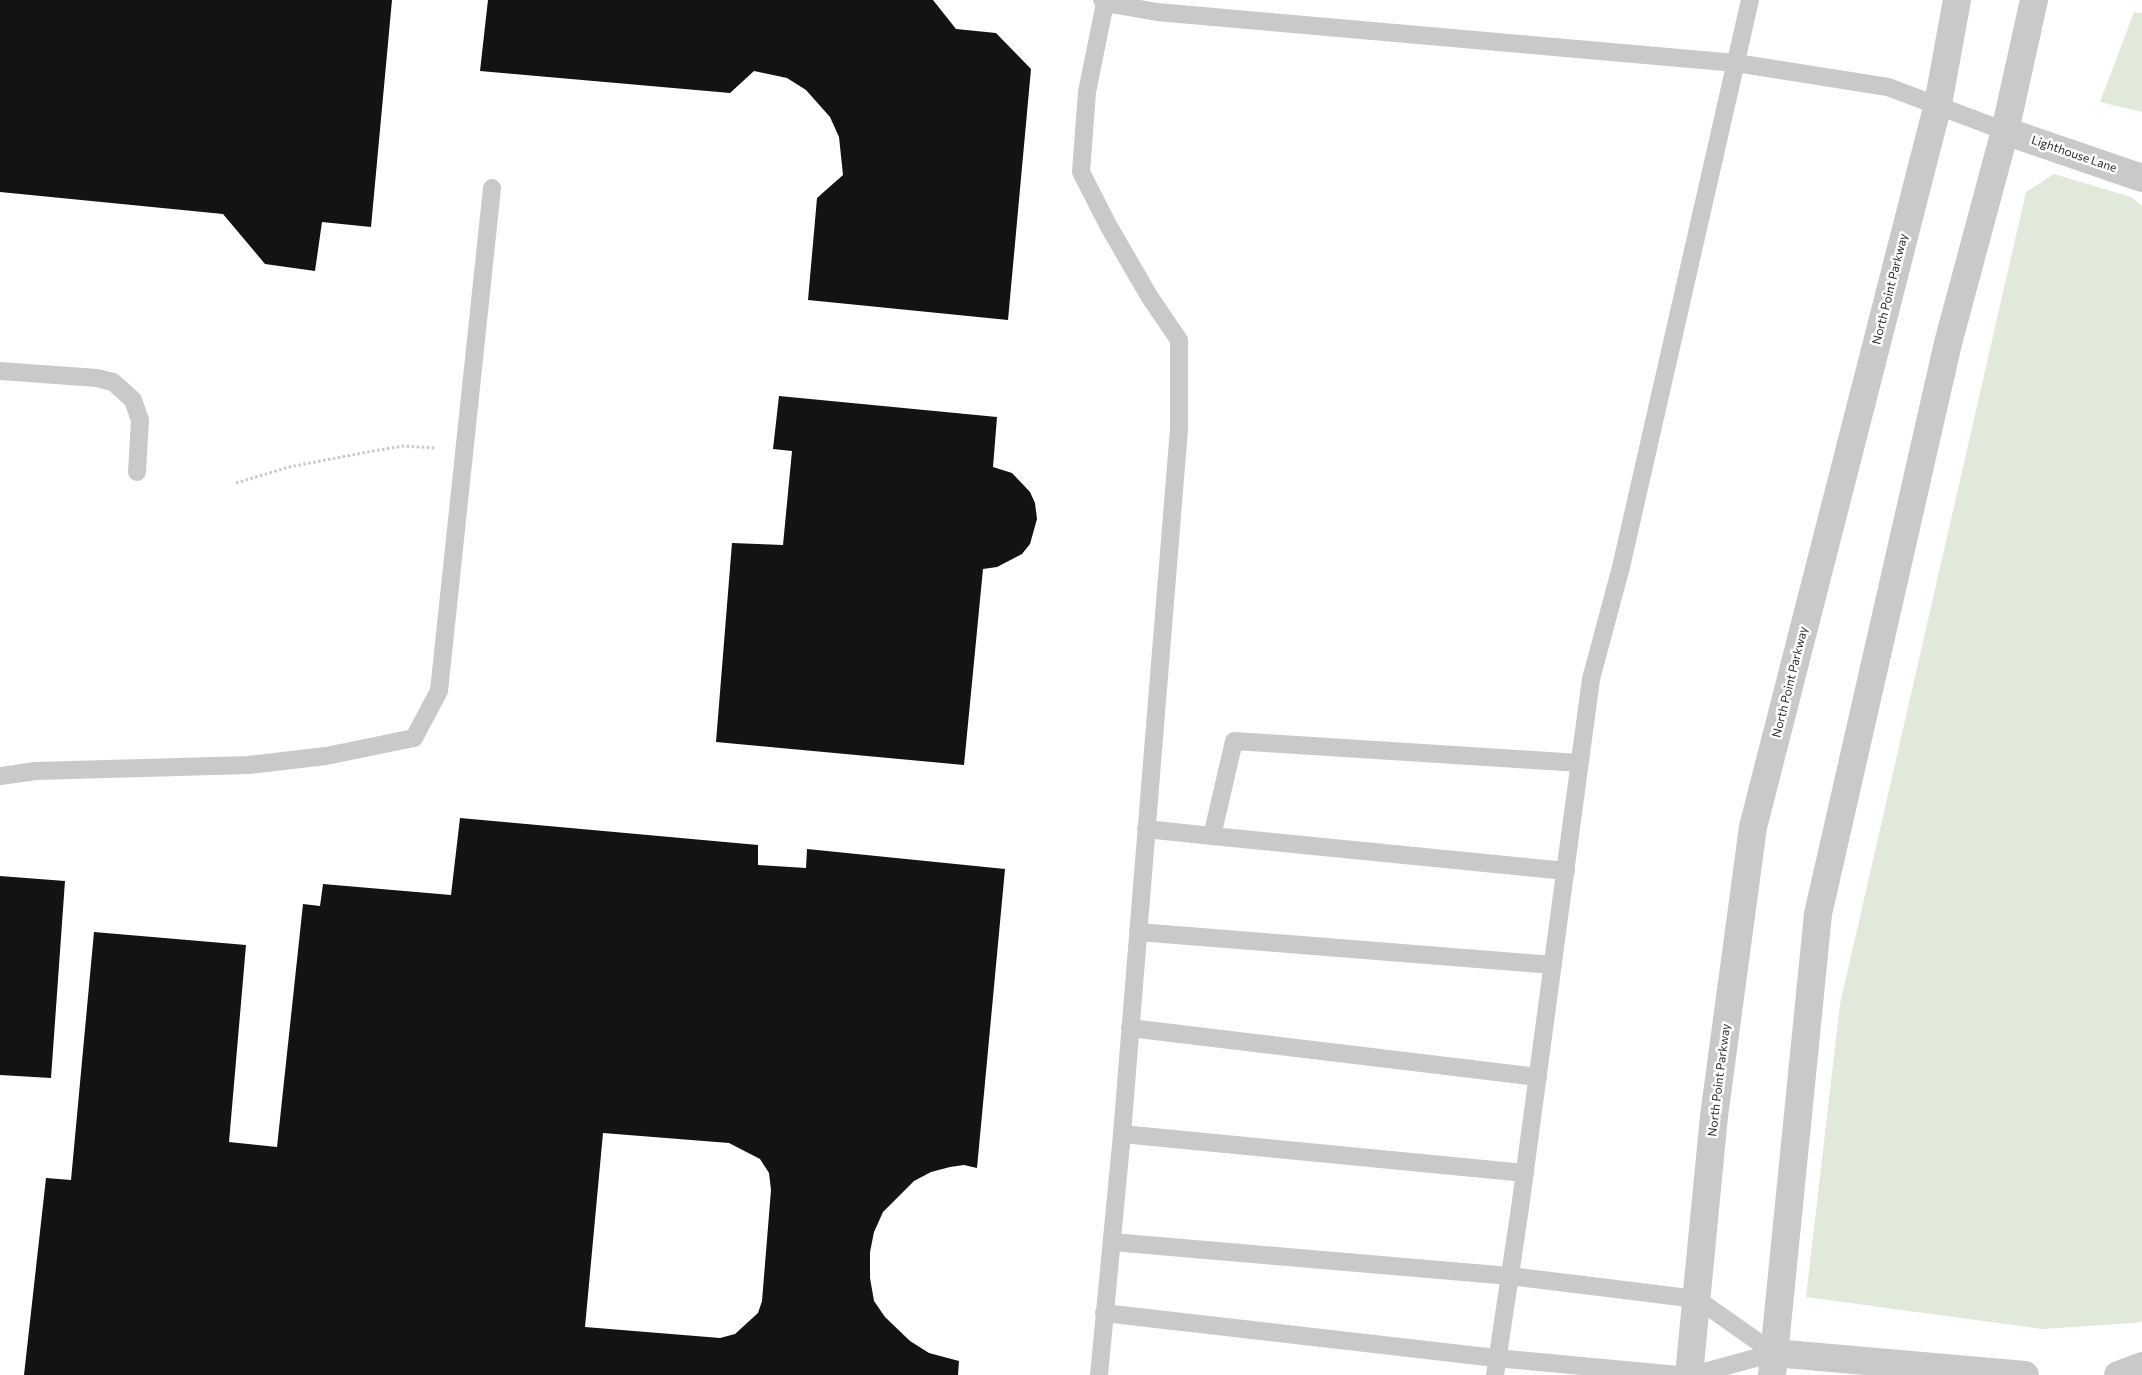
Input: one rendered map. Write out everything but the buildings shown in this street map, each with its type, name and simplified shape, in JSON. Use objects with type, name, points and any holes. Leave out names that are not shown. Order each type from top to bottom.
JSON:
[{"type":"street","name":"North Point Parkway","points":[[1691,1375],[1696,1299],[1714,1116],[1753,827],[1938,104],[1957,0]]},
{"type":"street","points":[[2025,1375],[1773,1364],[1818,914],[1948,343],[2005,131],[2034,0]]},
{"type":"street","name":"Lighthouse Lane","points":[[2005,131],[2142,178]]},
{"type":"street","points":[[2118,1375],[2142,1366]]},
{"type":"lane","points":[[1496,1366],[1525,1173],[1591,679],[1621,567],[1750,0]]},
{"type":"lane","points":[[1099,1375],[1122,1134],[1179,429],[1179,340],[1149,296],[1108,225],[1081,172],[1087,92],[1113,2],[1157,12],[1736,63],[1888,87],[1938,104],[2005,131]]},
{"type":"lane","points":[[0,776],[36,770],[248,765],[326,756],[414,738],[439,691],[492,188]]},
{"type":"lane","points":[[0,371],[97,378],[113,382],[133,400],[140,420],[138,472]]},
{"type":"lane","points":[[1212,836],[1234,740],[1580,763]]},
{"type":"lane","points":[[1146,829],[1566,871]]},
{"type":"lane","points":[[1138,932],[1553,965]]},
{"type":"lane","points":[[1130,1028],[1538,1077]]},
{"type":"lane","points":[[1122,1134],[1525,1173]]},
{"type":"lane","points":[[1112,1242],[1510,1276],[1696,1299],[1773,1364]]},
{"type":"lane","points":[[1104,1313],[1496,1366],[1678,1375]]},
{"type":"lane","points":[[1691,1375],[1773,1364]]},
{"type":"path","points":[[236,482],[289,468],[373,450],[404,446],[442,448]]},
{"type":"green space","points":[[2134,12],[2142,13],[2142,112],[2100,102]]},
{"type":"green space","points":[[2054,174],[2131,197],[2142,206],[2142,1321],[2042,1329],[1806,1297],[1840,1004],[2026,192]]}]
